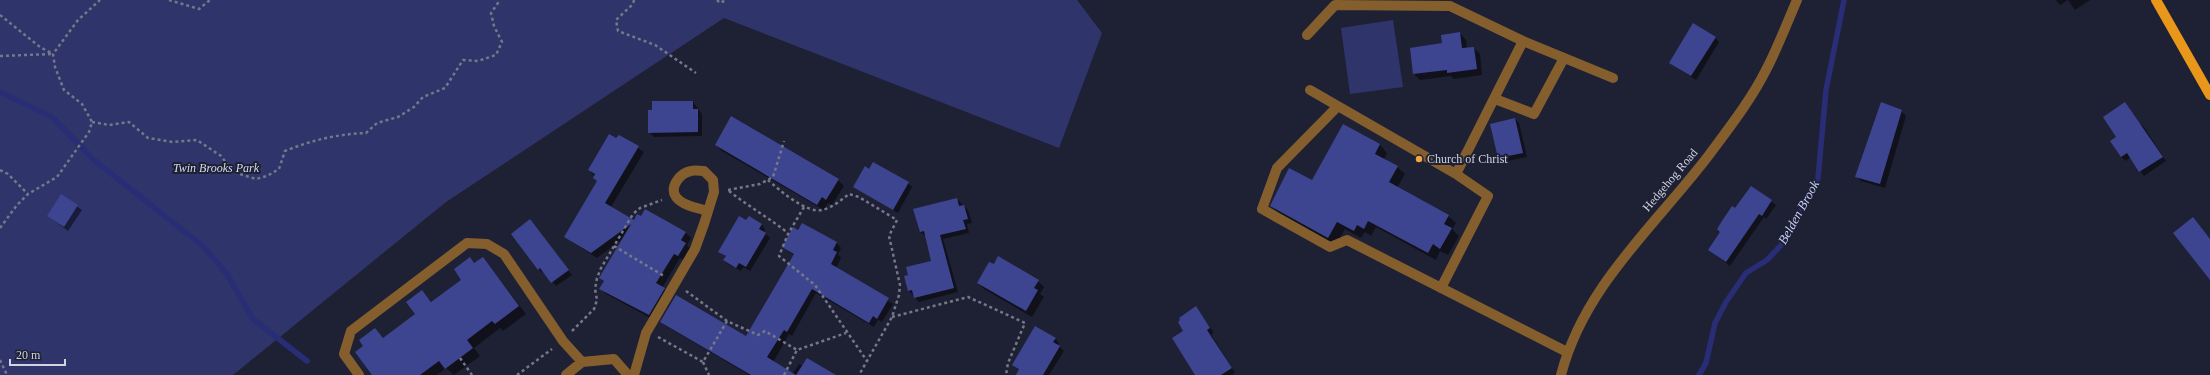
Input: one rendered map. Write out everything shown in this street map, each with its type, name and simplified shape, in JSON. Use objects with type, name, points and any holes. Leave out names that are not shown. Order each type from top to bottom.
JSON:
[{"type":"main road","points":[[2156,0],[2210,95]]},
{"type":"street","name":"Hedgehog Road","points":[[1561,375],[1567,352],[1591,304],[1623,257],[1708,157],[1743,109],[1767,69],[1797,0]]},
{"type":"street","points":[[1307,35],[1335,5],[1450,6],[1523,41],[1613,78]]},
{"type":"street","points":[[1456,174],[1523,41]]},
{"type":"street","points":[[1495,99],[1534,114],[1564,58]]},
{"type":"street","points":[[1310,90],[1337,107],[1456,174],[1488,196],[1441,288]]},
{"type":"street","points":[[1337,107],[1276,168],[1262,209],[1330,247],[1346,240],[1567,352]]},
{"type":"street","points":[[634,375],[647,331],[695,249],[708,211],[714,192],[713,180],[704,171],[690,171],[678,178],[674,188],[676,197],[683,203],[708,211]]},
{"type":"street","points":[[359,375],[344,354],[351,331],[466,243],[487,244],[504,254],[563,341],[582,362]]},
{"type":"street","points":[[566,375],[582,362],[614,359],[628,375]]},
{"type":"path","points":[[0,228],[17,205],[28,194],[57,177],[89,132],[92,122],[82,104],[64,90],[55,67],[53,54],[78,20],[100,0]]},
{"type":"path","points":[[169,0],[199,9],[210,0]]},
{"type":"path","points":[[92,122],[109,124],[129,122],[148,138],[173,142],[197,140],[221,156],[233,172],[256,179],[267,176],[279,169],[286,151],[309,141],[349,134],[366,133],[377,123],[398,117],[414,108],[424,97],[445,88],[463,60],[478,61],[496,55],[502,42],[494,26],[491,13],[500,0]]},
{"type":"path","points":[[634,0],[633,4],[616,20],[618,31],[655,45],[696,73]]},
{"type":"path","points":[[717,0],[720,3],[726,0]]},
{"type":"path","points":[[0,16],[26,34],[40,47],[53,54]]},
{"type":"path","points":[[0,56],[53,54]]},
{"type":"path","points":[[784,141],[773,177],[760,184],[726,190],[766,216],[788,234]]},
{"type":"path","points":[[0,170],[8,174],[28,194]]},
{"type":"path","points":[[768,180],[804,207],[820,211],[834,205],[849,194],[859,197],[897,220],[889,236],[900,285],[899,295],[892,317],[859,375]]},
{"type":"path","points":[[517,375],[563,341],[594,309],[597,300],[595,289],[598,278],[614,246],[633,214],[653,202],[676,197]]},
{"type":"path","points":[[804,207],[788,234],[779,256],[815,285],[846,333],[867,361]]},
{"type":"path","points":[[614,246],[676,283],[727,321],[758,334],[765,331],[797,350]]},
{"type":"path","points":[[892,317],[968,296],[1025,323],[1008,363],[1006,375]]},
{"type":"path","points":[[703,362],[727,321]]},
{"type":"path","points":[[647,331],[703,362],[709,375]]},
{"type":"path","points":[[784,375],[797,350],[846,333]]},
{"type":"path","points":[[460,358],[472,375]]},
{"type":"path","points":[[0,360],[7,375]]},
{"type":"green space","name":"Twin Brooks Park","points":[[0,0],[1077,0],[1102,33],[1059,148],[724,18],[446,202],[233,375],[0,375]]},
{"type":"green space","points":[[1393,20],[1403,87],[1350,94],[1341,28]]},
{"type":"building","points":[[1693,23],[1716,37],[1691,76],[1669,63]]},
{"type":"building","points":[[1460,32],[1462,48],[1474,47],[1477,69],[1447,73],[1447,70],[1413,74],[1410,48],[1442,43],[1441,35]]},
{"type":"building","points":[[652,101],[693,101],[693,109],[698,109],[698,132],[648,133],[648,110],[652,110]]},
{"type":"building","points":[[1881,102],[1902,110],[1880,184],[1855,177]]},
{"type":"building","points":[[2125,102],[2163,157],[2139,172],[2127,153],[2121,157],[2110,141],[2116,137],[2103,117]]},
{"type":"building","points":[[731,116],[839,179],[826,200],[822,197],[817,205],[715,145]]},
{"type":"building","points":[[1515,118],[1523,153],[1498,158],[1490,124]]},
{"type":"building","points":[[1343,124],[1380,144],[1375,154],[1398,166],[1389,182],[1449,215],[1444,224],[1452,228],[1440,249],[1433,244],[1428,253],[1368,221],[1364,229],[1357,225],[1354,231],[1337,222],[1328,238],[1270,206],[1289,168],[1312,180]]},
{"type":"building","points":[[609,134],[616,138],[619,135],[639,146],[605,203],[634,220],[637,214],[641,216],[645,209],[686,232],[681,240],[686,243],[678,256],[674,254],[656,283],[665,288],[649,315],[599,289],[604,281],[599,278],[631,224],[591,253],[564,237],[597,181],[593,178],[595,174],[588,170]]},
{"type":"building","points":[[873,162],[909,182],[893,210],[853,187],[865,166],[869,169]]},
{"type":"building","points":[[1751,186],[1772,200],[1762,216],[1759,214],[1726,262],[1708,250],[1720,232],[1717,229],[1732,206],[1735,208]]},
{"type":"building","points":[[61,194],[78,205],[64,227],[47,216]]},
{"type":"building","points":[[957,198],[959,206],[964,205],[968,219],[963,220],[966,229],[940,235],[954,288],[914,298],[912,290],[908,291],[904,276],[908,275],[906,267],[931,261],[924,231],[920,232],[913,209]]},
{"type":"building","points":[[739,216],[746,220],[749,216],[762,224],[759,229],[766,233],[746,267],[739,263],[736,268],[723,260],[726,256],[718,252]]},
{"type":"building","points":[[2193,217],[2210,239],[2210,280],[2173,233]]},
{"type":"building","points":[[530,219],[569,270],[551,283],[540,268],[538,270],[511,234]]},
{"type":"building","points":[[802,223],[837,242],[833,250],[837,252],[831,264],[889,298],[877,319],[873,316],[869,323],[812,289],[787,332],[784,330],[767,357],[796,375],[751,375],[660,322],[676,295],[746,336],[794,254],[782,247],[793,227],[798,230]]},
{"type":"building","points":[[998,256],[1039,280],[1034,288],[1038,290],[1026,311],[977,283],[989,262],[994,264]]},
{"type":"building","points":[[470,257],[474,263],[483,257],[519,306],[495,324],[492,321],[467,340],[473,348],[445,369],[439,361],[420,375],[372,375],[355,352],[363,346],[359,340],[375,328],[383,338],[415,314],[406,302],[422,290],[431,302],[461,280],[454,269]]},
{"type":"building","points":[[1196,306],[1210,328],[1207,330],[1232,368],[1221,375],[1195,375],[1172,338],[1183,331],[1178,322],[1180,320],[1179,318]]},
{"type":"building","points":[[1035,326],[1056,338],[1053,342],[1060,346],[1043,375],[1016,375],[1019,369],[1012,365]]},
{"type":"building","points":[[807,358],[836,375],[796,375]]},
{"type":"waterway","name":"Belden Brook","points":[[1699,375],[1706,363],[1715,323],[1726,302],[1746,273],[1767,260],[1784,242],[1818,178],[1826,90],[1844,0]]},
{"type":"waterway","points":[[0,92],[52,117],[94,160],[204,247],[227,274],[253,319],[307,361]]},
{"type":"place","name":"Church of Christ","points":[[1419,159]]}]
